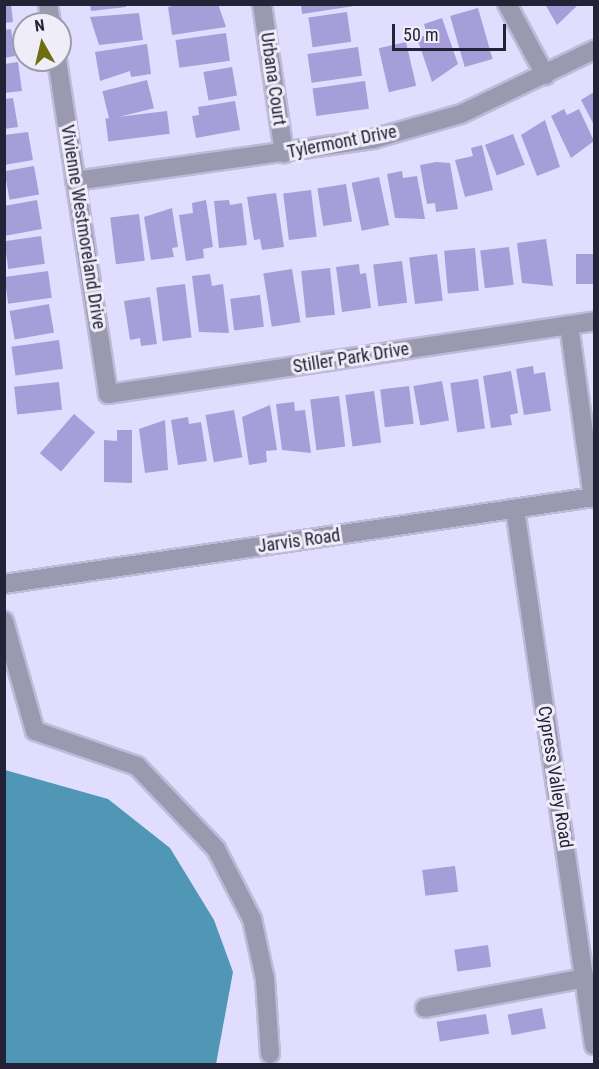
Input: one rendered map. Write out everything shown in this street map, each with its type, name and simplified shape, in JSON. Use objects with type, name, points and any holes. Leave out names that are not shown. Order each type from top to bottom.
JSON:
[{"type":"street","name":"Urbana Court","points":[[262,4],[284,153]]},
{"type":"street","points":[[507,4],[545,75]]},
{"type":"street","name":"Tylermont Drive","points":[[75,181],[373,139],[461,114],[594,50]]},
{"type":"street","name":"Vivienne Westmoreland Drive","points":[[59,72],[108,394]]},
{"type":"street","name":"Stiller Park Drive","points":[[108,394],[594,321]]},
{"type":"street","points":[[569,325],[594,498]]},
{"type":"street","name":"Jarvis Road","points":[[4,584],[594,498]]},
{"type":"street","name":"Cypress Valley Road","points":[[515,509],[586,923],[586,978],[594,1045]]},
{"type":"street","points":[[4,621],[35,731],[137,766],[216,849],[252,920],[265,979],[270,1054]]},
{"type":"street","points":[[425,1008],[586,978]]},
{"type":"water","points":[[5,770],[108,799],[170,848],[214,920],[233,972],[216,1064],[5,1064]]},
{"type":"building","points":[[4,4],[11,4],[12,22],[4,23]]},
{"type":"building","points":[[90,4],[126,4],[126,7],[91,11]]},
{"type":"building","points":[[183,4],[218,4],[226,27],[172,35],[168,7]]},
{"type":"building","points":[[301,4],[354,4],[354,6],[302,14]]},
{"type":"building","points":[[545,4],[579,4],[557,25]]},
{"type":"building","points":[[478,8],[493,59],[465,67],[450,16]]},
{"type":"building","points":[[347,12],[351,42],[313,47],[308,17]]},
{"type":"building","points":[[139,13],[143,40],[99,45],[90,17]]},
{"type":"building","points":[[442,18],[458,64],[432,82],[417,38],[427,35],[424,24]]},
{"type":"building","points":[[11,29],[12,57],[4,58],[4,30]]},
{"type":"building","points":[[226,33],[230,61],[179,68],[175,40]]},
{"type":"building","points":[[406,42],[416,86],[389,92],[379,48]]},
{"type":"building","points":[[147,44],[151,74],[131,77],[130,71],[100,81],[95,52]]},
{"type":"building","points":[[358,47],[362,76],[312,83],[307,54]]},
{"type":"building","points":[[12,63],[12,72],[19,72],[22,91],[4,93],[4,64]]},
{"type":"building","points":[[232,67],[237,96],[208,101],[203,72]]},
{"type":"building","points":[[147,80],[154,108],[109,119],[102,91]]},
{"type":"building","points":[[365,81],[369,109],[316,116],[313,88]]},
{"type":"building","points":[[594,92],[594,125],[581,100]]},
{"type":"building","points":[[13,98],[18,127],[4,129],[4,99]]},
{"type":"building","points":[[235,101],[240,130],[196,138],[192,116],[199,115],[198,107]]},
{"type":"building","points":[[564,109],[567,115],[579,109],[594,141],[571,158],[551,116]]},
{"type":"building","points":[[167,111],[170,134],[108,141],[105,119]]},
{"type":"building","points":[[545,120],[560,167],[537,176],[521,135]]},
{"type":"building","points":[[28,132],[33,160],[4,165],[4,135]]},
{"type":"building","points":[[513,134],[525,165],[497,176],[485,145]]},
{"type":"building","points":[[482,145],[493,190],[465,197],[455,160],[473,156],[471,148]]},
{"type":"building","points":[[436,162],[450,163],[458,209],[436,212],[435,203],[427,204],[420,165]]},
{"type":"building","points":[[34,166],[39,195],[9,200],[4,171]]},
{"type":"building","points":[[402,171],[403,178],[417,176],[425,219],[395,218],[387,174]]},
{"type":"building","points":[[379,177],[389,225],[362,231],[352,183]]},
{"type":"building","points":[[346,184],[352,222],[323,226],[317,189]]},
{"type":"building","points":[[311,190],[317,237],[289,240],[283,193]]},
{"type":"building","points":[[276,193],[284,247],[262,250],[260,239],[254,240],[247,197]]},
{"type":"building","points":[[37,200],[42,229],[4,236],[4,206]]},
{"type":"building","points":[[206,200],[213,247],[203,249],[204,258],[186,261],[179,215],[193,213],[192,203]]},
{"type":"building","points":[[229,200],[230,205],[242,203],[247,245],[219,248],[214,201]]},
{"type":"building","points":[[172,208],[178,247],[172,248],[174,257],[151,260],[144,217]]},
{"type":"building","points":[[139,214],[145,261],[116,264],[110,218]]},
{"type":"building","points":[[41,236],[45,264],[8,269],[4,241]]},
{"type":"building","points":[[546,239],[553,286],[522,283],[517,243]]},
{"type":"building","points":[[509,247],[514,285],[485,288],[480,251]]},
{"type":"building","points":[[475,248],[479,291],[448,294],[444,251]]},
{"type":"building","points":[[437,254],[443,301],[415,304],[409,257]]},
{"type":"building","points":[[576,254],[594,254],[594,284],[576,284]]},
{"type":"building","points":[[402,261],[407,303],[378,306],[373,265]]},
{"type":"building","points":[[359,264],[360,274],[366,273],[371,308],[342,312],[336,267]]},
{"type":"building","points":[[330,268],[335,315],[306,318],[301,271]]},
{"type":"building","points":[[292,269],[300,322],[272,327],[263,274]]},
{"type":"building","points":[[48,271],[52,298],[8,304],[4,277]]},
{"type":"building","points":[[210,274],[212,286],[223,284],[229,333],[199,332],[192,276]]},
{"type":"building","points":[[185,284],[192,338],[163,341],[156,288]]},
{"type":"building","points":[[260,295],[264,327],[234,330],[230,299]]},
{"type":"building","points":[[150,297],[157,344],[141,346],[140,338],[130,340],[124,301]]},
{"type":"building","points":[[49,304],[54,333],[15,340],[10,311]]},
{"type":"building","points":[[59,340],[63,369],[16,375],[11,347]]},
{"type":"building","points":[[533,366],[534,374],[545,372],[551,411],[524,415],[516,369]]},
{"type":"building","points":[[511,371],[518,413],[510,415],[512,425],[491,428],[483,376]]},
{"type":"building","points":[[478,379],[485,429],[457,432],[450,383]]},
{"type":"building","points":[[442,381],[449,420],[420,425],[413,386]]},
{"type":"building","points":[[59,382],[62,410],[17,415],[14,387]]},
{"type":"building","points":[[409,386],[414,424],[385,427],[380,390]]},
{"type":"building","points":[[374,391],[381,442],[353,447],[345,395]]},
{"type":"building","points":[[339,396],[345,447],[316,450],[310,400]]},
{"type":"building","points":[[294,402],[295,411],[305,410],[311,453],[282,450],[276,404]]},
{"type":"building","points":[[270,405],[277,450],[266,451],[267,462],[249,465],[242,417]]},
{"type":"building","points":[[234,410],[242,457],[214,462],[205,415]]},
{"type":"building","points":[[74,414],[95,432],[61,472],[40,453]]},
{"type":"building","points":[[188,417],[189,424],[201,422],[207,461],[178,465],[171,420]]},
{"type":"building","points":[[165,420],[168,470],[145,473],[139,429]]},
{"type":"building","points":[[117,430],[132,430],[132,483],[104,482],[104,440],[117,441]]},
{"type":"building","points":[[455,866],[458,892],[425,896],[422,870]]},
{"type":"building","points":[[488,945],[491,967],[457,972],[454,950]]},
{"type":"building","points":[[542,1008],[546,1029],[512,1035],[508,1015]]},
{"type":"building","points":[[486,1014],[489,1034],[440,1042],[437,1022]]}]
